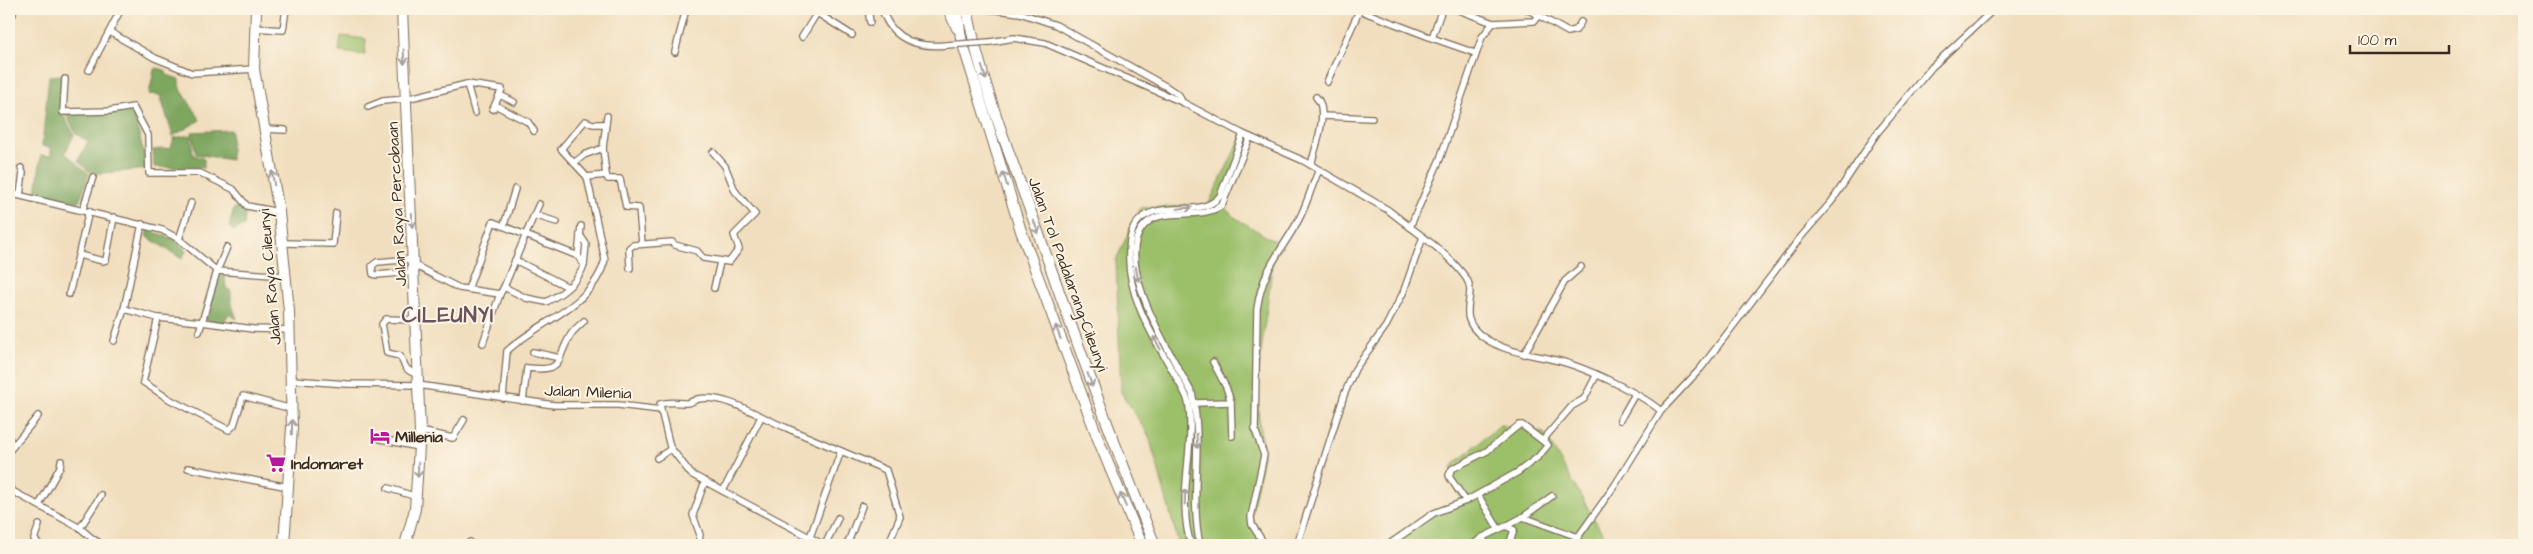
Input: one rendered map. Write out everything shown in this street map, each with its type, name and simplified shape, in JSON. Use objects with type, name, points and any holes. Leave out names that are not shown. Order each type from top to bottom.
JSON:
[{"type":"highway","name":"Jalan Raya Cileunyi","points":[[256,9],[254,69],[280,212],[290,330],[292,409],[289,487],[284,545]]},
{"type":"highway","name":"Jalan Raya Percobaan","points":[[402,9],[420,431],[417,497],[410,543]]},
{"type":"highway","points":[[948,9],[961,38]]},
{"type":"highway","points":[[957,9],[961,38]]},
{"type":"highway","name":"Jalan Tol Padalarang–Cileunyi","points":[[967,9],[971,30],[1008,148],[1113,443],[1155,545]]},
{"type":"highway","name":"Jalan Tol Padalarang–Cileunyi","points":[[961,38],[1021,231],[1100,444],[1142,545]]},
{"type":"street","points":[[90,70],[121,9]]},
{"type":"street","points":[[255,28],[283,30],[286,9]]},
{"type":"street","points":[[675,52],[686,9]]},
{"type":"street","points":[[716,9],[721,9]]},
{"type":"street","points":[[811,9],[852,35]]},
{"type":"street","points":[[802,37],[819,14],[826,9]]},
{"type":"street","points":[[868,9],[870,22]]},
{"type":"street","points":[[882,9],[888,25],[905,40],[925,46],[990,42],[1014,38],[1045,43],[1182,102],[1243,134],[1311,165],[1388,210],[1423,237],[1466,279],[1469,285],[1468,316],[1472,326],[1495,344],[1524,354],[1558,360],[1635,394],[1661,411]]},
{"type":"street","points":[[989,9],[1020,13],[1056,25],[1167,87],[1179,95],[1182,102]]},
{"type":"street","points":[[1327,82],[1360,9],[1475,53]]},
{"type":"street","points":[[1432,38],[1442,9]]},
{"type":"street","points":[[1456,9],[1493,23],[1527,22],[1534,20],[1543,9]]},
{"type":"street","points":[[1527,9],[1568,32],[1576,30],[1581,22]]},
{"type":"street","points":[[1573,545],[1615,485],[1661,411],[1700,368],[1800,238],[1832,201],[1877,133],[1932,67],[1994,9]]},
{"type":"street","points":[[1410,227],[1440,159],[1475,53],[1482,36],[1493,23]]},
{"type":"street","points":[[110,32],[155,58],[192,73],[254,69]]},
{"type":"street","points":[[65,79],[62,112],[109,111],[133,107],[148,135],[150,173],[200,173],[233,189],[247,206],[280,212]]},
{"type":"street","points":[[467,84],[475,113]]},
{"type":"street","points":[[368,107],[383,101],[406,99],[467,84],[502,89],[494,107],[528,122],[534,131]]},
{"type":"street","points":[[500,95],[514,102]]},
{"type":"street","points":[[1311,165],[1322,116],[1322,106],[1316,97]]},
{"type":"street","points":[[607,116],[602,148],[606,175],[608,179],[620,179],[622,182],[626,208],[639,208],[642,244]]},
{"type":"street","points":[[1322,116],[1372,118]]},
{"type":"street","points":[[502,398],[507,351],[521,338],[543,325],[590,290],[603,269],[605,260],[587,177],[561,148],[585,121],[593,124],[606,124]]},
{"type":"street","points":[[264,129],[285,130]]},
{"type":"street","points":[[1190,545],[1185,505],[1190,411],[1184,392],[1145,322],[1129,272],[1129,247],[1134,228],[1143,216],[1156,210],[1206,206],[1223,197],[1243,134]]},
{"type":"street","points":[[1200,545],[1194,508],[1198,460],[1195,403],[1192,392],[1152,319],[1138,280],[1135,248],[1142,229],[1149,221],[1161,216],[1206,213],[1218,208],[1250,137]]},
{"type":"street","points":[[574,163],[584,155],[602,148]]},
{"type":"street","points":[[630,268],[630,248],[642,244],[672,242],[675,245],[697,251],[703,258],[720,262],[729,262],[739,249],[734,236],[755,214],[735,191],[725,166],[713,152]]},
{"type":"street","points":[[20,195],[22,168]]},
{"type":"street","points":[[1266,545],[1252,525],[1264,455],[1256,430],[1257,309],[1259,295],[1271,262],[1302,214],[1319,170]]},
{"type":"street","points":[[587,177],[595,174],[606,175]]},
{"type":"street","points":[[69,294],[79,256],[93,177]]},
{"type":"street","points":[[504,225],[515,189]]},
{"type":"street","points":[[9,193],[86,210],[162,230],[179,239],[217,271],[286,276]]},
{"type":"street","points":[[179,239],[191,203]]},
{"type":"street","points":[[483,343],[500,294],[539,204]]},
{"type":"street","points":[[283,243],[332,244],[336,213]]},
{"type":"street","points":[[534,215],[557,222]]},
{"type":"street","points":[[79,256],[103,262],[106,260],[114,217]]},
{"type":"street","points":[[468,289],[492,223],[496,222],[578,256],[584,265]]},
{"type":"street","points":[[114,341],[124,309],[142,224]]},
{"type":"street","points":[[578,256],[581,226]]},
{"type":"street","points":[[504,287],[526,298],[546,302],[568,287],[580,276],[584,265],[586,244],[580,235]]},
{"type":"street","points":[[1298,545],[1344,395],[1356,369],[1386,326],[1403,292],[1423,237]]},
{"type":"street","points":[[199,332],[217,271],[227,247]]},
{"type":"street","points":[[515,260],[568,287]]},
{"type":"street","points":[[414,265],[376,275],[372,271],[372,266],[377,262],[414,265],[450,284],[500,294]]},
{"type":"street","points":[[714,288],[720,262]]},
{"type":"street","points":[[1524,354],[1565,281],[1581,267]]},
{"type":"street","points":[[124,309],[158,318],[253,329],[290,330]]},
{"type":"street","points":[[158,318],[143,382],[229,430],[234,425],[242,396],[292,409]]},
{"type":"street","points":[[416,320],[386,319],[382,324],[382,329],[387,353],[400,356],[406,369],[410,373],[418,374]]},
{"type":"street","points":[[523,401],[527,368],[550,369],[560,358],[571,334],[584,321]]},
{"type":"street","points":[[532,352],[560,358]]},
{"type":"street","points":[[1213,362],[1226,387],[1231,402],[1232,436]]},
{"type":"street","points":[[1543,440],[1572,406],[1584,399],[1596,376]]},
{"type":"street","name":"Jalan Milenia","points":[[292,380],[347,384],[418,385],[559,405],[618,405],[661,410]]},
{"type":"street","points":[[1620,420],[1635,394]]},
{"type":"street","points":[[838,518],[825,545],[786,527],[691,474],[671,449],[660,404],[672,401],[689,403],[697,399],[741,405],[761,417],[886,470],[900,517],[888,545]]},
{"type":"street","points":[[1195,403],[1231,402]]},
{"type":"street","points":[[11,448],[38,416]]},
{"type":"street","points":[[724,491],[761,417]]},
{"type":"street","points":[[420,431],[453,438],[464,420]]},
{"type":"street","points":[[1388,545],[1434,513],[1466,501],[1518,472],[1548,447],[1543,440],[1520,425],[1487,451],[1452,469],[1449,475],[1450,478],[1466,501]]},
{"type":"street","points":[[9,438],[11,448]]},
{"type":"street","points":[[381,439],[418,447]]},
{"type":"street","points":[[657,458],[671,449]]},
{"type":"street","points":[[810,537],[841,451]]},
{"type":"street","points":[[39,505],[60,467],[61,461]]},
{"type":"street","points":[[188,468],[289,487]]},
{"type":"street","points":[[698,545],[700,535],[693,515],[705,481]]},
{"type":"street","points":[[9,486],[80,528],[103,545]]},
{"type":"street","points":[[388,488],[417,497]]},
{"type":"street","points":[[80,528],[101,495]]},
{"type":"street","points":[[1478,495],[1498,528]]},
{"type":"street","points":[[1473,545],[1498,528],[1523,518],[1552,496]]},
{"type":"street","points":[[847,545],[862,506]]},
{"type":"street","points":[[1523,518],[1578,537]]},
{"type":"street","points":[[39,525],[34,540],[40,545]]},
{"type":"street","points":[[1506,526],[1514,530],[1509,545]]},
{"type":"street","points":[[1481,538],[1488,545]]},
{"type":"street","points":[[87,545],[93,539]]},
{"type":"street","points":[[2522,545],[2524,541]]},
{"type":"green space","points":[[341,36],[366,39],[365,55],[339,52]]},
{"type":"green space","points":[[157,68],[165,70],[167,75],[179,79],[179,86],[200,120],[173,136],[160,95],[149,94],[154,70]]},
{"type":"green space","points":[[62,75],[61,111],[74,135],[65,153],[89,174],[79,202],[36,194],[41,155],[51,156],[51,148],[42,146],[49,76]]},
{"type":"green space","points":[[132,108],[148,169],[92,174],[78,161],[88,141],[76,134],[66,114]]},
{"type":"green space","points":[[231,130],[231,160],[196,154],[192,132]]},
{"type":"green space","points":[[1243,134],[1250,137],[1222,205],[1234,217],[1282,246],[1273,259],[1256,392],[1263,455],[1251,517],[1269,545],[1179,545],[1149,436],[1121,392],[1116,260],[1140,208],[1208,205]]},
{"type":"green space","points":[[191,135],[193,155],[204,159],[204,168],[154,167],[153,150],[171,148],[174,138]]},
{"type":"green space","points":[[244,206],[246,208],[244,226],[233,231],[229,227],[234,208],[241,209]]},
{"type":"green space","points":[[148,230],[175,239],[186,251],[182,259],[146,236]]},
{"type":"green space","points":[[217,274],[225,275],[226,288],[231,291],[231,302],[237,319],[229,314],[223,323],[205,320]]},
{"type":"green space","points":[[1500,425],[1544,433],[1603,534],[1595,545],[1385,545],[1441,509],[1462,501],[1457,492],[1451,467]]},
{"type":"waterway","points":[[2517,545],[2524,529]]},
{"type":"place","name":"Millenia","points":[[380,436]]},
{"type":"place","name":"Indomaret","points":[[276,463]]},
{"type":"district","name":"CILEUNYI","points":[[448,315]]}]
